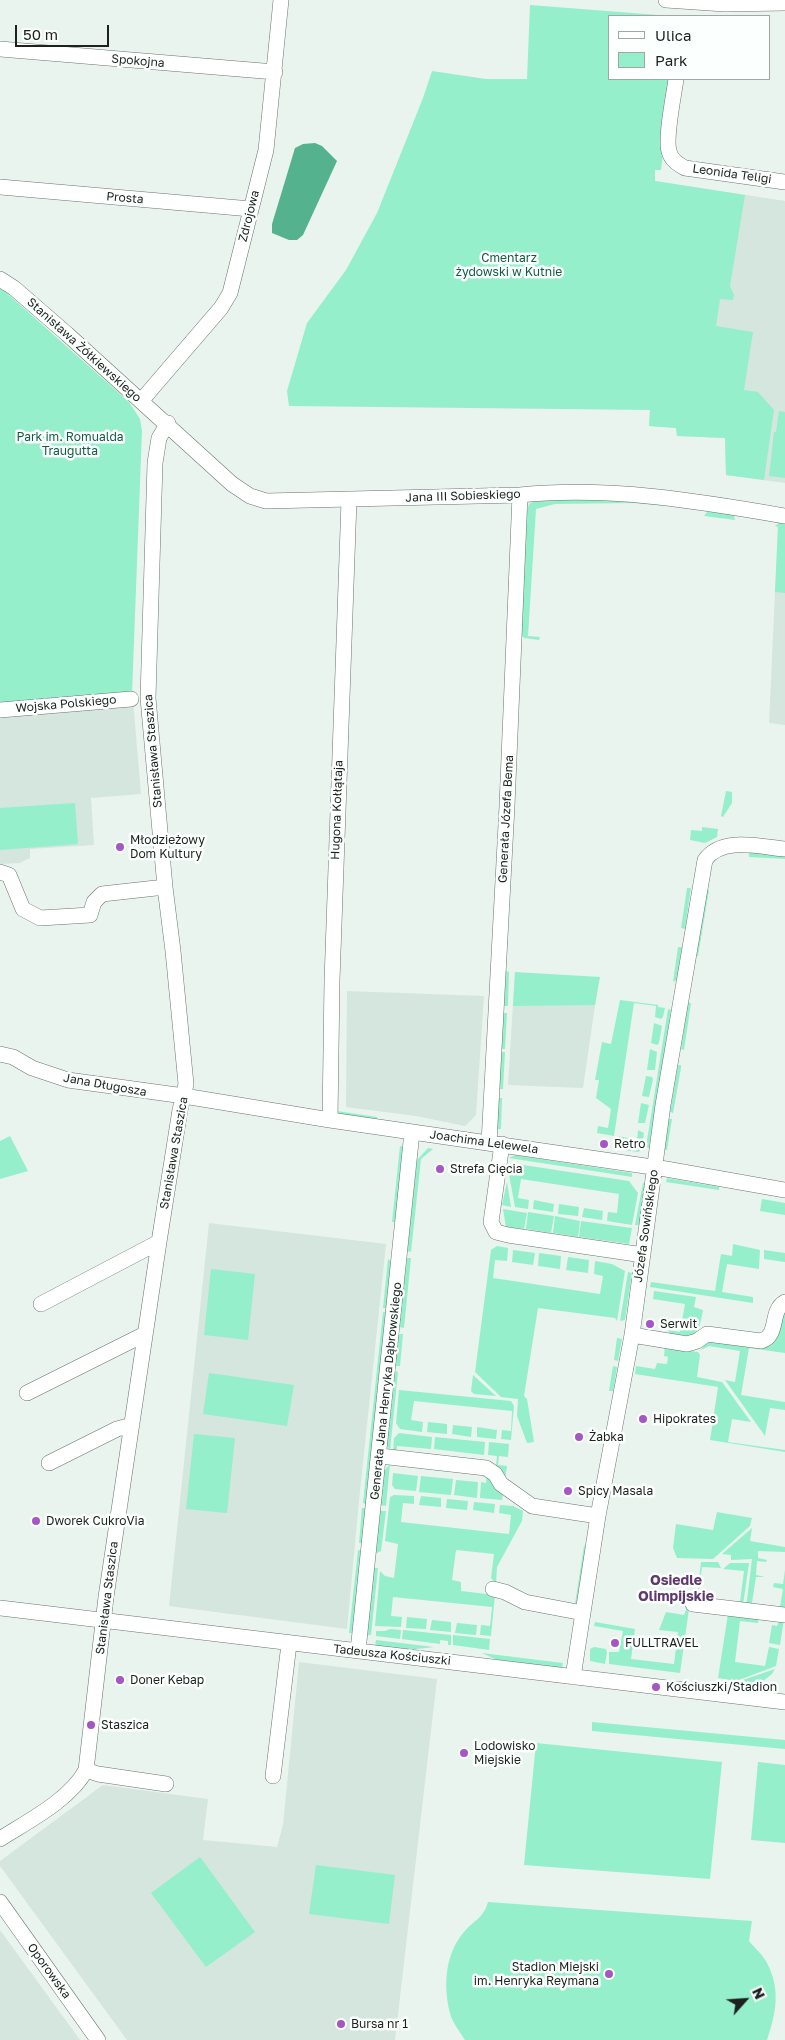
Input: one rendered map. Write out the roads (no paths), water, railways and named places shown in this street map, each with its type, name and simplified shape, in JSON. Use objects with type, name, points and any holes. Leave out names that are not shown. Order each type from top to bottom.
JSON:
[{"type":"street","name":"Zdrojowa","points":[[142,401],[221,308],[230,292],[266,150],[281,0]]},
{"type":"street","points":[[666,0],[686,9],[725,2],[785,4]]},
{"type":"street","name":"Spokojna","points":[[0,49],[275,72]]},
{"type":"street","name":"Leonida Teligi","points":[[676,80],[669,131],[669,151],[675,162],[686,168],[785,182]]},
{"type":"street","name":"Prosta","points":[[0,187],[251,208]]},
{"type":"street","name":"Stanisława Żółkiewskiego","points":[[0,279],[29,301],[168,424]]},
{"type":"street","name":"Jana III Sobieskiego","points":[[168,424],[232,484],[250,496],[266,501],[520,495],[547,492],[628,493],[785,516]]},
{"type":"street","name":"Stanisława Staszica","points":[[86,1770],[104,1620],[145,1334],[186,1084],[174,951],[165,887],[148,698],[155,462],[158,438],[168,424]]},
{"type":"street","name":"Generała Józefa Bema","points":[[520,495],[496,1144],[491,1222],[496,1232],[508,1235],[643,1255]]},
{"type":"street","name":"Hugona Kołłątaja","points":[[330,1120],[332,971],[349,500]]},
{"type":"street","name":"Wojska Polskiego","points":[[0,710],[131,699]]},
{"type":"street","name":"Józefa Sowińskiego","points":[[573,1677],[598,1516],[632,1335],[654,1167],[705,860],[716,850],[730,845],[785,849]]},
{"type":"street","points":[[0,872],[9,875],[23,909],[40,918],[90,915],[94,902],[102,894],[165,887]]},
{"type":"street","name":"Jana Długosza","points":[[0,1054],[13,1057],[32,1068],[68,1080],[184,1096]]},
{"type":"street","name":"Joachima Lelewela","points":[[184,1096],[330,1120],[654,1167],[785,1190]]},
{"type":"street","name":"Generała Jana Henryka Dąbrowskiego","points":[[358,1651],[380,1456],[412,1132]]},
{"type":"street","points":[[41,1304],[159,1242]]},
{"type":"street","points":[[632,1335],[683,1344],[694,1342],[707,1334],[762,1341],[772,1333],[777,1310],[785,1302]]},
{"type":"street","points":[[27,1393],[145,1334]]},
{"type":"street","points":[[48,1463],[118,1429],[132,1425]]},
{"type":"street","points":[[380,1456],[486,1468],[492,1471],[506,1488],[532,1506],[598,1516]]},
{"type":"street","points":[[493,1589],[505,1592],[525,1602],[583,1613]]},
{"type":"street","points":[[693,1604],[785,1616]]},
{"type":"street","name":"Tadeusza Kościuszki","points":[[0,1608],[289,1644],[785,1701]]},
{"type":"street","points":[[272,1776],[289,1644]]},
{"type":"street","points":[[0,1839],[50,1807],[81,1780],[86,1770],[98,1774],[166,1784]]},
{"type":"street","name":"Oporowska","points":[[1,1904],[98,2040]]},
{"type":"place","name":"Młodzieżowy Dom Kultury","points":[[120,847]]},
{"type":"place","name":"Retro","points":[[604,1144]]},
{"type":"place","name":"Strefa Cięcia","points":[[440,1169]]},
{"type":"place","name":"Serwit","points":[[650,1324]]},
{"type":"place","name":"Hipokrates","points":[[643,1419]]},
{"type":"place","name":"Żabka","points":[[579,1437]]},
{"type":"place","name":"Spicy Masala","points":[[568,1491]]},
{"type":"place","name":"Dworek CukroVia","points":[[36,1521]]},
{"type":"place","name":"FULLTRAVEL","points":[[615,1643]]},
{"type":"place","name":"Doner Kebap","points":[[120,1680]]},
{"type":"place","name":"Kościuszki/Stadion","points":[[656,1687]]},
{"type":"place","name":"Staszica","points":[[91,1725]]},
{"type":"place","name":"Lodowisko Miejskie","points":[[464,1753]]},
{"type":"place","name":"Stadion Miejski im. Henryka Reymana","points":[[609,1974]]},
{"type":"place","name":"Bursa nr 1","points":[[341,2024]]},
{"type":"district","name":"Osiedle Olimpijskie","points":[[676,1589]]},
{"type":"park label","name":"Cmentarz żydowski w Kutnie","points":[[509,265]]},
{"type":"park label","name":"Park im. Romualda Traugutta","points":[[70,444]]}]
